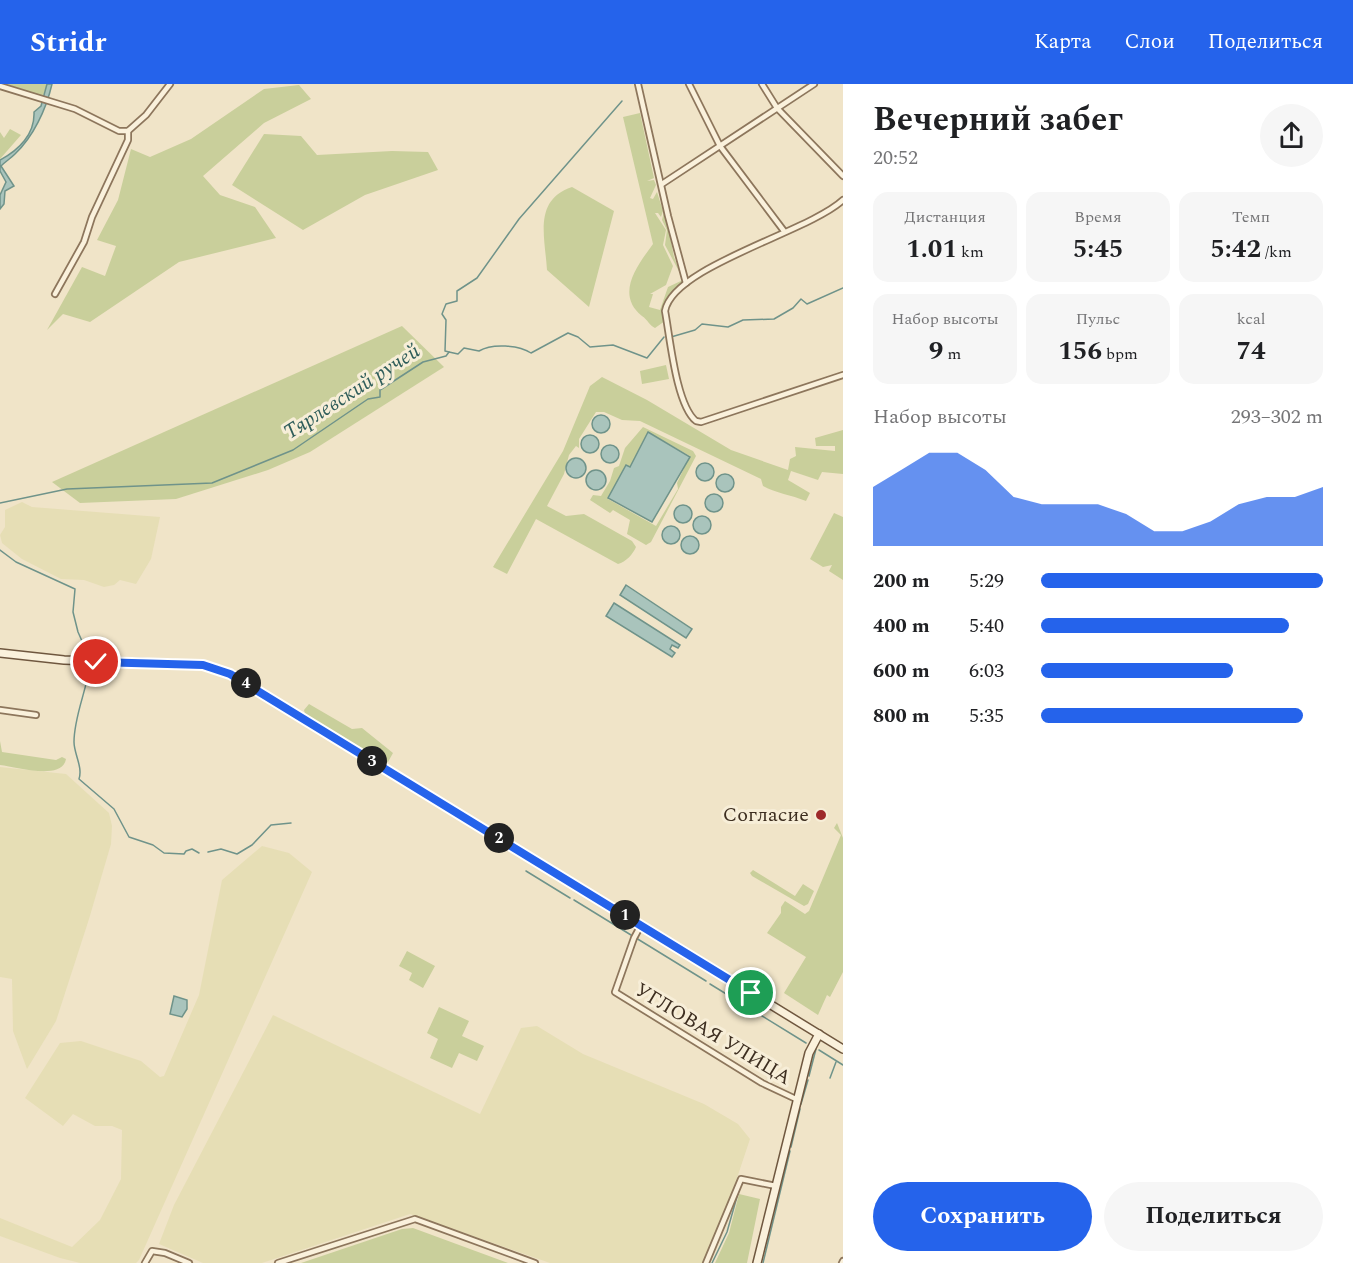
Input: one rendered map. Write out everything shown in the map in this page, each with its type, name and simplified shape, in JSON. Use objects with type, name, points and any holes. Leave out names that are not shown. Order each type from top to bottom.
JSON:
[{"type":"main road","points":[[0,653],[96,662],[195,665],[222,670],[843,1049]]},
{"type":"main road","points":[[757,1263],[809,1053],[819,1034]]},
{"type":"street","points":[[0,86],[84,113],[119,131],[128,131],[147,115],[170,84]]},
{"type":"street","points":[[638,84],[686,283]]},
{"type":"street","points":[[689,84],[720,146],[784,231]]},
{"type":"street","points":[[762,84],[777,108],[843,176]]},
{"type":"street","points":[[662,184],[814,84]]},
{"type":"street","points":[[55,294],[84,243],[92,217],[128,140],[128,131]]},
{"type":"street","points":[[843,200],[820,217],[784,231],[686,283],[665,308],[677,378],[690,415],[698,422],[843,375]]},
{"type":"street","points":[[0,710],[36,715]]},
{"type":"street","name":"УГЛОВАЯ УЛИЦА","points":[[641,925],[634,938],[615,992],[762,1083],[798,1100]]},
{"type":"street","points":[[706,1263],[741,1179],[776,1186]]},
{"type":"street","points":[[278,1263],[415,1219],[535,1263]]},
{"type":"street","points":[[145,1263],[152,1251],[158,1251],[189,1263]]},
{"type":"shaded area","points":[[22,502],[32,507],[160,517],[151,559],[136,584],[120,580],[114,585],[104,587],[84,580],[61,579],[22,559],[2,543],[0,535],[5,527],[5,510]]},
{"type":"shaded area","points":[[0,767],[66,774],[109,813],[112,826],[111,844],[56,1021],[27,1069],[13,1031],[12,979],[0,977]]},
{"type":"shaded area","points":[[262,846],[289,853],[312,872],[139,1260],[136,1263],[80,1263],[0,1236],[0,1218],[72,1247],[100,1220],[121,1179],[122,1130],[112,1126],[95,1126],[73,1114],[63,1126],[25,1098],[60,1043],[81,1041],[141,1061],[160,1077],[164,1076],[199,995],[222,880]]},
{"type":"shaded area","points":[[273,1015],[480,1114],[521,1028],[537,1026],[583,1054],[704,1104],[738,1124],[750,1139],[718,1235],[703,1263],[550,1263],[410,1214],[262,1263],[203,1263],[159,1244],[174,1205]]},
{"type":"green space","points":[[6,84],[47,84],[43,96]]},
{"type":"green space","points":[[299,85],[311,99],[264,123],[203,176],[220,195],[255,207],[276,238],[179,262],[90,322],[63,314],[47,330],[82,267],[105,276],[116,246],[97,240],[118,200],[131,149],[150,157],[191,139],[264,89]]},
{"type":"green space","points":[[640,113],[654,178],[647,181],[654,180],[656,185],[650,198],[653,199],[657,192],[663,211],[661,217],[655,213],[666,230],[663,245],[673,266],[666,285],[650,294],[653,294],[649,307],[660,310],[668,287],[683,280],[663,307],[665,321],[655,328],[634,307],[629,289],[635,271],[653,244],[623,117]]},
{"type":"green space","points":[[10,129],[21,135],[0,159],[0,132],[4,138]]},
{"type":"green space","points":[[264,134],[301,136],[317,155],[392,151],[428,152],[438,170],[365,195],[303,230],[232,185]]},
{"type":"green space","points":[[658,185],[660,185],[674,257],[682,277],[665,245],[667,230],[662,220],[664,211]]},
{"type":"green space","points":[[572,187],[614,211],[589,307],[547,270],[544,233],[546,210],[551,201],[560,193]]},
{"type":"green space","points":[[402,326],[444,367],[310,452],[268,470],[176,499],[80,503],[52,482]]},
{"type":"green space","points":[[666,365],[669,379],[642,384],[640,371]]},
{"type":"green space","points":[[602,377],[647,400],[731,450],[788,470],[790,459],[796,456],[795,447],[835,451],[835,446],[816,446],[815,438],[843,430],[843,474],[822,472],[818,480],[791,471],[788,480],[810,493],[806,501],[763,486],[761,479],[640,421],[622,420],[604,412],[596,412],[579,439],[579,448],[576,446],[569,455],[564,474],[547,506],[566,516],[584,514],[632,541],[636,547],[633,552],[626,560],[618,564],[536,519],[507,574],[493,567],[563,451],[590,386]]},
{"type":"green space","points":[[643,427],[693,451],[696,456],[651,542],[646,545],[627,534],[630,520],[613,510],[610,513],[590,500],[593,495],[601,496],[610,481],[614,468],[619,466],[625,448]],"holes":[[[648,432],[690,456],[677,483],[678,489],[656,526],[608,499],[626,465],[630,467]]]},
{"type":"green space","points":[[834,513],[843,517],[843,580],[829,571],[832,565],[823,567],[810,559]]},
{"type":"green space","points":[[309,704],[352,729],[362,728],[393,753],[388,762],[379,760],[305,714],[304,710]]},
{"type":"green space","points":[[0,741],[2,752],[56,760],[62,757],[66,759],[63,766],[48,771],[0,765]]},
{"type":"green space","points":[[837,823],[843,838],[843,972],[830,997],[827,995],[818,1015],[784,993],[806,957],[767,933],[781,913],[781,907],[785,901],[805,914],[809,911],[841,835],[834,828]]},
{"type":"green space","points":[[753,870],[795,896],[803,884],[814,891],[808,904],[804,906],[752,876],[750,873]]},
{"type":"green space","points":[[407,951],[435,966],[423,988],[409,980],[412,973],[399,966]]},
{"type":"green space","points":[[439,1007],[469,1021],[462,1036],[484,1046],[477,1061],[459,1053],[452,1068],[430,1058],[438,1039],[427,1033]]},
{"type":"green space","points":[[739,1194],[760,1199],[747,1263],[715,1263],[729,1233]]},
{"type":"green space","points":[[413,1228],[508,1263],[301,1263],[402,1229]]},
{"type":"water","points":[[47,84],[52,84],[33,131],[22,147],[1,166],[14,186],[5,191],[4,204],[0,209],[0,195],[6,182],[0,171],[0,160],[19,146],[29,134],[34,112],[41,106]]},
{"type":"water","points":[[601,415],[607,418],[610,424],[607,430],[601,433],[595,430],[592,424],[595,418]]},
{"type":"water","points":[[648,432],[690,457],[652,522],[608,498],[626,465],[630,467]]},
{"type":"water","points":[[590,435],[596,438],[599,444],[596,450],[590,453],[584,450],[581,444],[584,438]]},
{"type":"water","points":[[610,445],[616,448],[619,454],[616,460],[610,463],[604,460],[601,454],[604,448]]},
{"type":"water","points":[[576,458],[583,461],[586,468],[583,475],[576,478],[569,475],[566,468],[569,461]]},
{"type":"water","points":[[705,463],[711,466],[714,472],[711,478],[705,481],[699,478],[696,472],[699,466]]},
{"type":"water","points":[[592,470],[600,470],[606,476],[606,484],[600,490],[592,490],[586,484],[586,476]]},
{"type":"water","points":[[725,474],[731,477],[734,483],[731,489],[725,492],[719,489],[716,483],[719,477]]},
{"type":"water","points":[[714,494],[720,497],[723,503],[720,509],[714,512],[708,509],[705,503],[708,497]]},
{"type":"water","points":[[683,505],[689,508],[692,514],[689,520],[683,523],[677,520],[674,514],[677,508]]},
{"type":"water","points":[[702,516],[708,519],[711,525],[708,531],[702,534],[696,531],[693,525],[696,519]]},
{"type":"water","points":[[671,526],[677,529],[680,535],[677,541],[671,544],[665,541],[662,535],[665,529]]},
{"type":"water","points":[[690,536],[696,539],[699,545],[696,551],[690,554],[684,551],[681,545],[684,539]]},
{"type":"water","points":[[626,585],[692,629],[686,638],[620,595]]},
{"type":"water","points":[[614,603],[680,645],[678,648],[672,645],[670,649],[675,653],[672,657],[606,616]]},
{"type":"water","points":[[174,996],[187,1000],[187,1009],[182,1017],[170,1014]]},
{"type":"waterway","points":[[449,352],[445,351],[446,320],[442,314],[446,304],[457,301],[457,291],[477,278],[519,219],[622,101]]},
{"type":"waterway","name":"Тярлевский ручей","points":[[671,337],[695,330],[702,324],[728,327],[743,320],[774,319],[793,308],[801,299],[807,304],[843,288]]},
{"type":"waterway","name":"Тярлевский ручей","points":[[0,503],[67,489],[212,483],[293,450],[368,399],[380,397],[380,390],[423,362],[446,356],[449,352],[458,354],[464,348],[479,351],[484,348],[505,346],[520,348],[531,353],[568,333],[578,337],[590,347],[613,345],[647,358],[664,337]]},
{"type":"waterway","points":[[0,550],[16,562],[75,589],[73,612],[78,632],[90,659]]},
{"type":"waterway","points":[[90,664],[75,732],[74,747],[80,770],[79,779],[114,809],[129,837],[153,845],[164,853],[184,854],[192,849],[199,853]]},
{"type":"waterway","points":[[208,852],[221,849],[237,854],[252,845],[271,825],[291,823]]},
{"type":"waterway","points":[[526,871],[570,898]]},
{"type":"waterway","points":[[574,900],[631,935]]},
{"type":"waterway","points":[[636,938],[706,981]]},
{"type":"waterway","points":[[710,984],[806,1043]]},
{"type":"waterway","points":[[809,1076],[816,1049]]},
{"type":"waterway","points":[[819,1050],[843,1065]]},
{"type":"waterway","points":[[830,1078],[836,1062]]},
{"type":"waterway","points":[[801,1104],[808,1080]]},
{"type":"waterway","points":[[791,1147],[800,1109]]},
{"type":"waterway","points":[[763,1263],[790,1151]]},
{"type":"waterway","points":[[712,1263],[727,1232],[740,1186]]},
{"type":"place","name":"Согласие","points":[[821,815]]},
{"type":"route","points":[[96,662],[203,665],[230,674],[751,993]]}]
